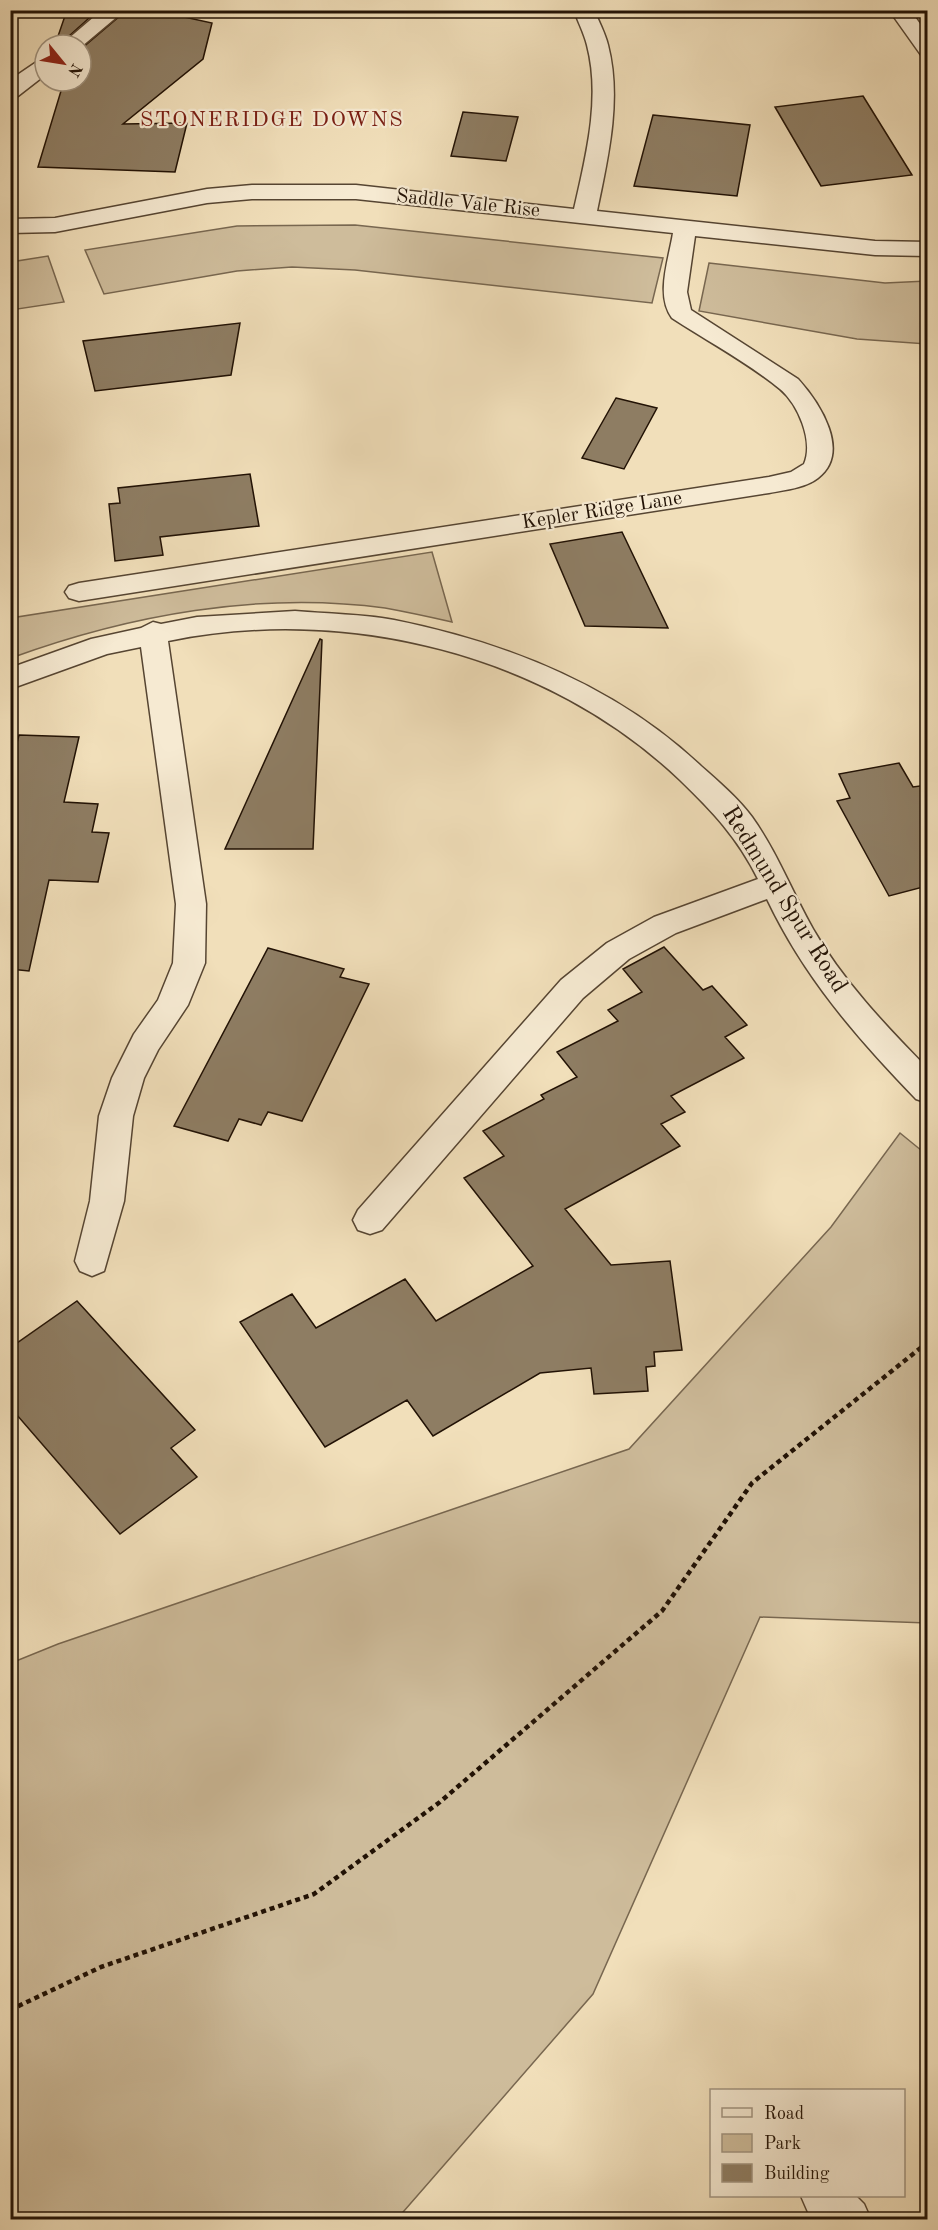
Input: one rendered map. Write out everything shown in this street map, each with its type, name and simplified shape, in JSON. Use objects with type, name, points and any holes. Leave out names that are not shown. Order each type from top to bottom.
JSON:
[{"type":"street","points":[[86,33],[116,10]]},
{"type":"street","points":[[584,10],[599,48],[603,92],[594,171],[584,217]]},
{"type":"street","points":[[899,10],[927,51]]},
{"type":"street","points":[[10,91],[33,74]]},
{"type":"street","name":"Saddle Vale Rise","points":[[10,226],[55,225],[207,196],[304,191],[356,192],[875,248],[927,249]]},
{"type":"street","name":"Kepler Ridge Lane","points":[[79,592],[769,485],[797,478],[815,468],[821,456],[820,442],[801,394],[680,313],[675,292],[685,228]]},
{"type":"street","name":"Redmund Spur Road","points":[[10,679],[46,662],[105,643],[153,631],[195,624],[293,620],[401,630],[508,658],[554,676],[640,728],[676,757],[733,813],[755,846],[802,938],[841,995],[927,1090]]},
{"type":"street","points":[[92,1262],[107,1201],[116,1116],[128,1078],[145,1043],[172,1005],[189,963],[191,904],[153,631]]},
{"type":"street","points":[[370,1220],[572,989],[611,957],[665,925],[739,896],[776,885]]},
{"type":"street","points":[[825,2197],[848,2220]]},
{"type":"path","points":[[10,2010],[100,1967],[314,1894],[440,1802],[663,1611],[752,1483],[927,1342]]},
{"type":"green space","points":[[355,225],[663,258],[652,303],[355,270],[292,267],[237,271],[104,294],[85,250],[237,226]]},
{"type":"green space","points":[[48,256],[64,302],[11,310],[11,262]]},
{"type":"green space","points":[[709,263],[885,283],[927,281],[927,344],[857,339],[699,311]]},
{"type":"green space","points":[[432,552],[452,622],[385,608],[338,604],[242,605],[195,610],[148,619],[56,643],[11,658],[11,618]]},
{"type":"green space","points":[[900,1133],[927,1155],[927,1623],[760,1617],[593,1994],[397,2219],[11,2219],[11,1663],[58,1644],[629,1449],[831,1227]]},
{"type":"building","points":[[67,10],[98,10],[72,33],[59,33]]},
{"type":"building","points":[[127,10],[152,10],[212,23],[203,59],[123,124],[187,123],[175,172],[38,167],[60,93],[93,93],[93,39]]},
{"type":"building","points":[[863,96],[912,175],[821,186],[775,107]]},
{"type":"building","points":[[463,112],[518,117],[506,161],[451,156]]},
{"type":"building","points":[[653,115],[750,125],[737,196],[634,186]]},
{"type":"building","points":[[240,323],[231,375],[95,391],[83,341]]},
{"type":"building","points":[[616,398],[657,408],[624,469],[582,458]]},
{"type":"building","points":[[250,474],[259,526],[160,537],[163,555],[115,561],[109,504],[120,503],[118,488]]},
{"type":"building","points":[[622,532],[668,628],[585,626],[550,544]]},
{"type":"building","points":[[320,639],[322,640],[313,849],[225,849]]},
{"type":"building","points":[[19,735],[79,737],[64,802],[98,804],[92,832],[109,833],[98,882],[49,880],[29,971],[10,969],[10,770]]},
{"type":"building","points":[[899,763],[913,787],[927,785],[927,886],[889,896],[837,801],[850,798],[839,774]]},
{"type":"building","points":[[664,947],[703,990],[712,986],[747,1025],[725,1037],[744,1058],[671,1096],[685,1112],[661,1124],[680,1146],[565,1209],[611,1265],[670,1261],[682,1350],[654,1352],[655,1366],[646,1367],[648,1391],[594,1394],[591,1368],[540,1373],[433,1436],[407,1400],[325,1447],[240,1322],[292,1294],[316,1328],[405,1279],[436,1321],[533,1266],[464,1178],[504,1156],[483,1131],[544,1099],[541,1095],[577,1077],[557,1052],[618,1021],[608,1010],[642,992],[623,969]]},
{"type":"building","points":[[268,948],[344,969],[340,977],[369,984],[302,1121],[268,1112],[261,1125],[239,1119],[228,1141],[174,1126]]},
{"type":"building","points":[[77,1301],[195,1430],[171,1448],[197,1477],[120,1534],[10,1407],[10,1348]]},
{"type":"district","name":"STONERIDGE DOWNS","points":[[272,120]]}]
